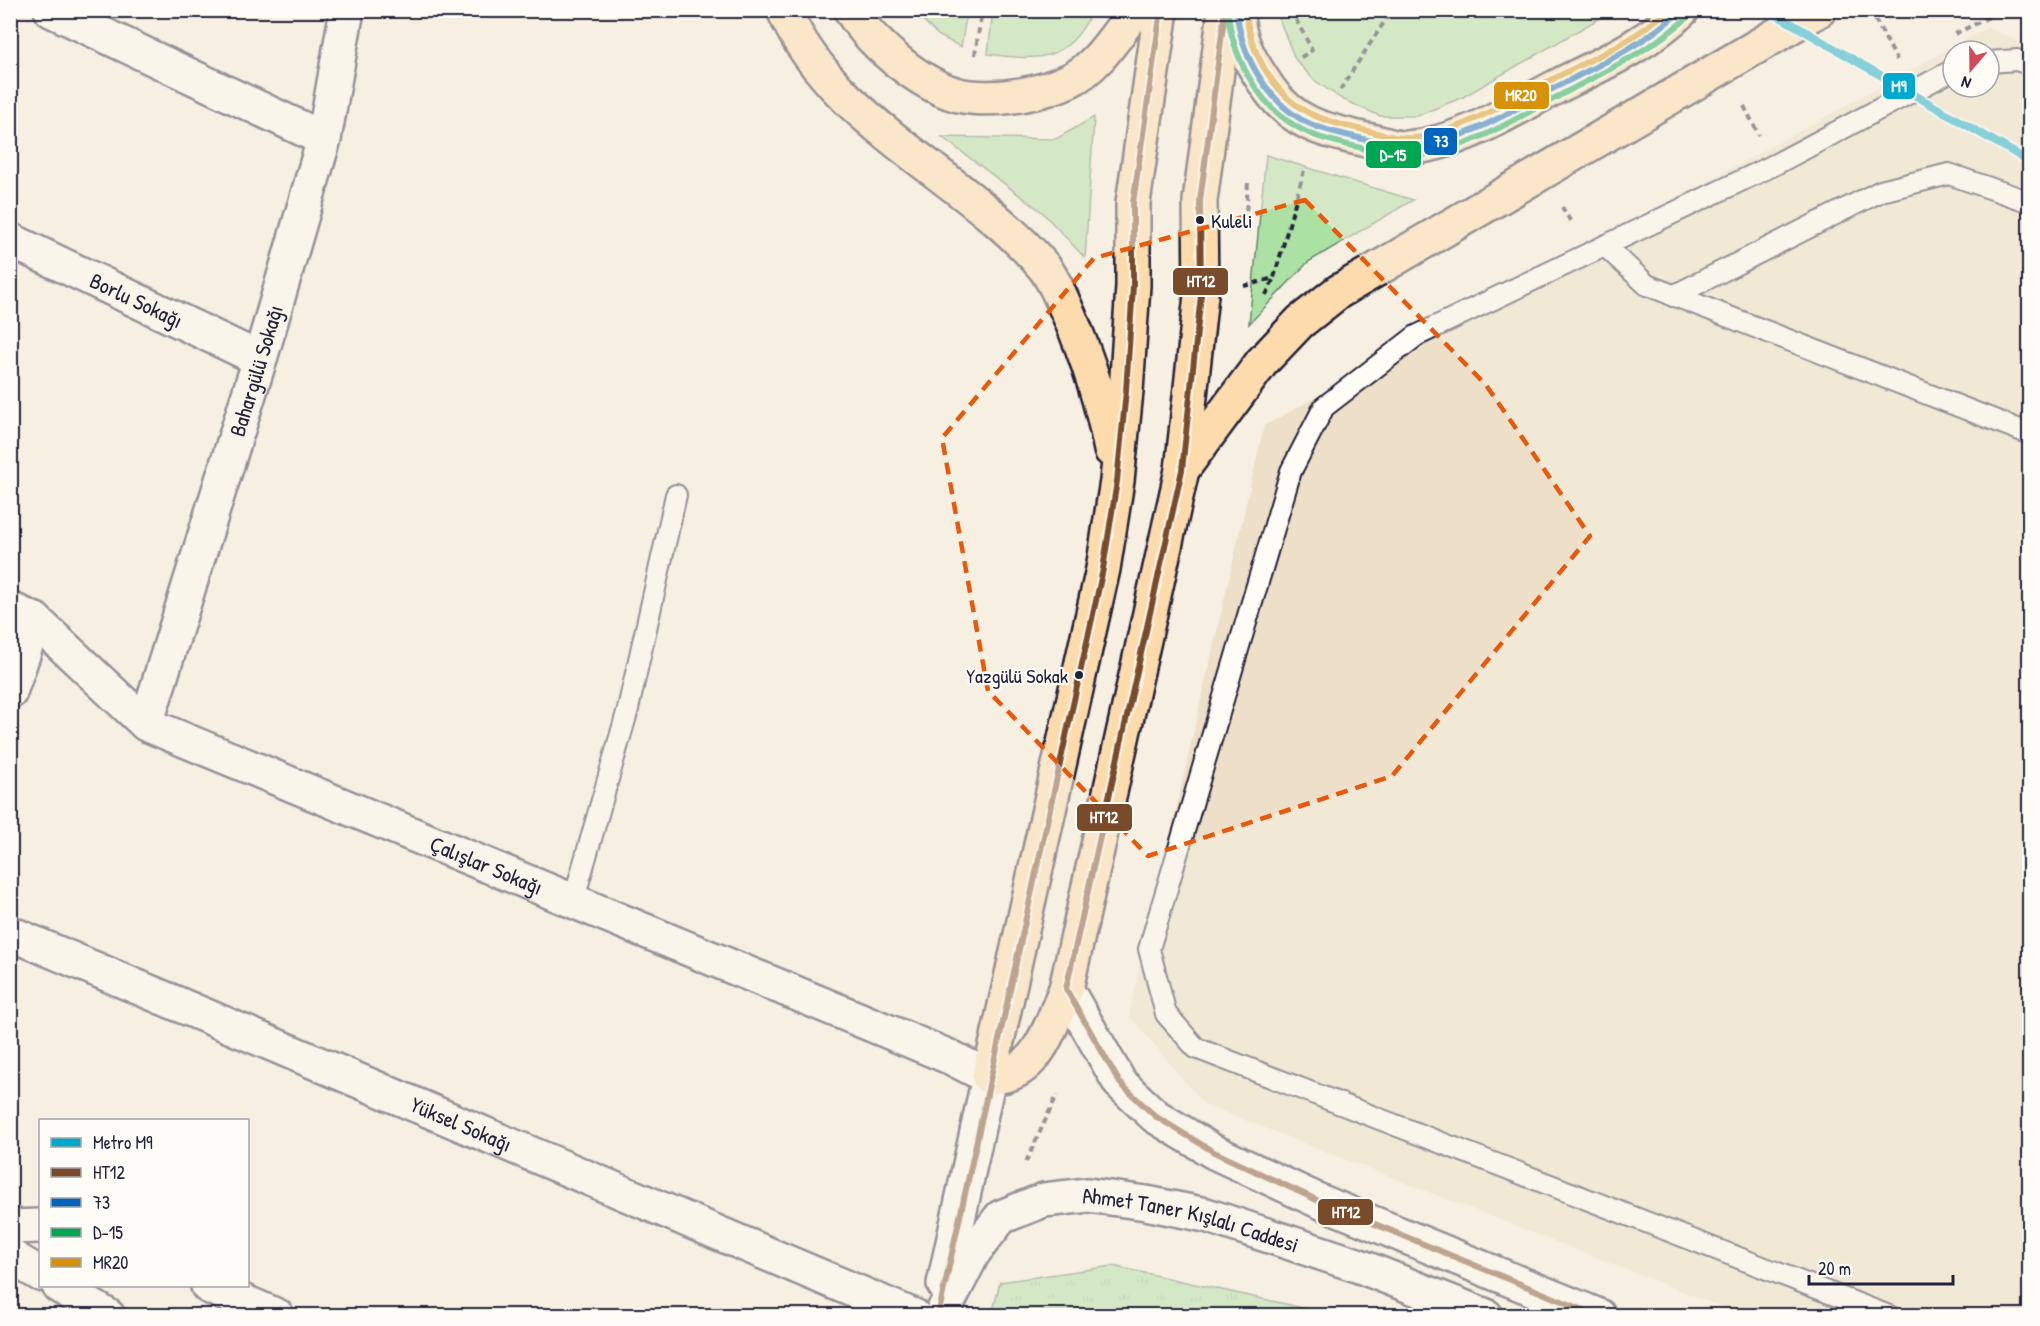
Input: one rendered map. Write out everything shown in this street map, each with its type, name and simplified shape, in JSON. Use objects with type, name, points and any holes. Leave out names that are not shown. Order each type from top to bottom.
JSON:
[{"type":"main road","points":[[784,10],[794,34],[825,78],[901,144],[988,211],[1045,268],[1088,357],[1105,418],[1117,481]]},
{"type":"main road","points":[[851,10],[874,42],[925,81],[969,98],[1021,95],[1070,80],[1099,58],[1136,10]]},
{"type":"main road","points":[[1161,10],[1133,203],[1133,286],[1117,481],[1103,569],[989,1077],[1006,1078],[1026,1067],[1045,1038],[1066,988],[1182,470],[1201,295],[1200,201],[1225,10]]},
{"type":"main road","points":[[1237,10],[1237,26],[1247,57],[1276,98],[1294,115],[1316,128],[1404,149],[1438,142],[1478,128],[1633,47],[1670,22],[1682,10]]},
{"type":"main road","points":[[1182,470],[1262,362],[1300,322],[1338,292],[1819,10]]},
{"type":"street","points":[[51,10],[324,139]]},
{"type":"street","name":"Bahargülü Sokağı","points":[[146,724],[260,359],[324,139],[347,10]]},
{"type":"street","name":"Borlu Sokağı","points":[[10,240],[260,359]]},
{"type":"street","points":[[10,692],[23,614]]},
{"type":"street","name":"Çalışlar Sokağı","points":[[23,614],[146,724],[951,1058],[989,1077]]},
{"type":"street","name":"Yüksel Sokağı","points":[[10,933],[914,1316]]},
{"type":"street","points":[[1066,988],[1120,1083],[1165,1122],[1214,1152],[1319,1202],[1599,1316]]},
{"type":"street","points":[[939,1316],[989,1077]]},
{"type":"street","name":"Ahmet Taner Kışlalı Caddesi","points":[[1001,1217],[1044,1200],[1088,1195],[1146,1203],[1206,1215],[1325,1254],[1486,1316]]},
{"type":"street","points":[[939,1316],[973,1253],[1001,1217]]},
{"type":"street","points":[[10,1227],[39,1226]]},
{"type":"street","points":[[10,1256],[39,1273]]},
{"type":"street","points":[[61,1287],[108,1316]]},
{"type":"street","points":[[210,1287],[277,1316]]},
{"type":"lane","points":[[2001,61],[2017,60],[2030,65]]},
{"type":"lane","points":[[1889,1316],[1196,1048],[1166,1014],[1149,949],[1291,471],[1324,407],[1416,336],[1776,165],[1941,76]]},
{"type":"lane","points":[[1673,296],[1881,191],[1949,174],[2030,202]]},
{"type":"lane","points":[[1605,246],[1647,285],[2030,434]]},
{"type":"lane","points":[[573,902],[628,709],[676,495]]},
{"type":"path","points":[[1291,10],[1312,50]]},
{"type":"path","points":[[1316,128],[1392,10]]},
{"type":"path","points":[[1870,10],[1899,63]]},
{"type":"path","points":[[1950,36],[2004,10]]},
{"type":"path","points":[[1245,240],[1248,172]]},
{"type":"path","points":[[1243,274],[1243,286]]},
{"type":"path","points":[[1001,1217],[1059,1090]]},
{"type":"highlighted area","points":[[1305,200],[1486,385],[1590,536],[1392,776],[1148,856],[988,691],[942,438],[1094,258]]},
{"type":"shaded area","points":[[1987,28],[2029,45],[2029,1315],[1743,1315],[1204,1104],[1129,1015],[1264,426],[1941,53],[1941,99],[2001,99],[2001,39],[1967,39]]},
{"type":"green space","points":[[993,10],[1092,11],[1083,28],[1062,49],[1037,57],[1022,57],[988,54]]},
{"type":"green space","points":[[1276,10],[1612,11],[1463,97],[1417,116],[1380,116],[1342,99],[1314,80],[1295,59]]},
{"type":"green space","points":[[913,11],[967,11],[961,47],[939,36]]},
{"type":"green space","points":[[1094,117],[1085,258],[1042,212],[942,137],[1056,139]]},
{"type":"green space","points":[[1266,155],[1413,200],[1308,262],[1249,324]]},
{"type":"green space","points":[[1113,1266],[1335,1315],[992,1315],[1000,1282]]},
{"type":"metro line","name":"M9","points":[[1768,10],[2030,162]]},
{"type":"transit line","name":"HT12","points":[[938,1316],[1103,569],[1117,481],[1126,391],[1133,286],[1133,203],[1161,10]]},
{"type":"transit line","name":"HT12","points":[[1225,10],[1200,201],[1201,295],[1182,470],[1066,989],[1120,1083],[1155,1116],[1214,1152],[1319,1201],[1598,1316]]},
{"type":"transit line","name":"73","points":[[1237,10],[1239,26],[1249,58],[1266,87],[1289,111],[1302,120],[1332,131],[1402,147],[1442,141],[1492,122],[1620,54],[1652,34],[1681,10]]},
{"type":"transit line","name":"MR20","points":[[1246,10],[1252,40],[1264,68],[1283,94],[1295,104],[1307,112],[1337,123],[1404,138],[1443,132],[1490,112],[1612,49],[1641,31],[1668,10]]},
{"type":"transit line","name":"D-15","points":[[1228,11],[1235,45],[1249,77],[1270,106],[1283,118],[1312,135],[1403,156],[1446,150],[1495,130],[1625,61],[1658,41],[1688,17]]},
{"type":"place","name":"Kuleli","points":[[1200,220]]},
{"type":"place","name":"Yazgülü Sokak","points":[[1079,675]]}]
